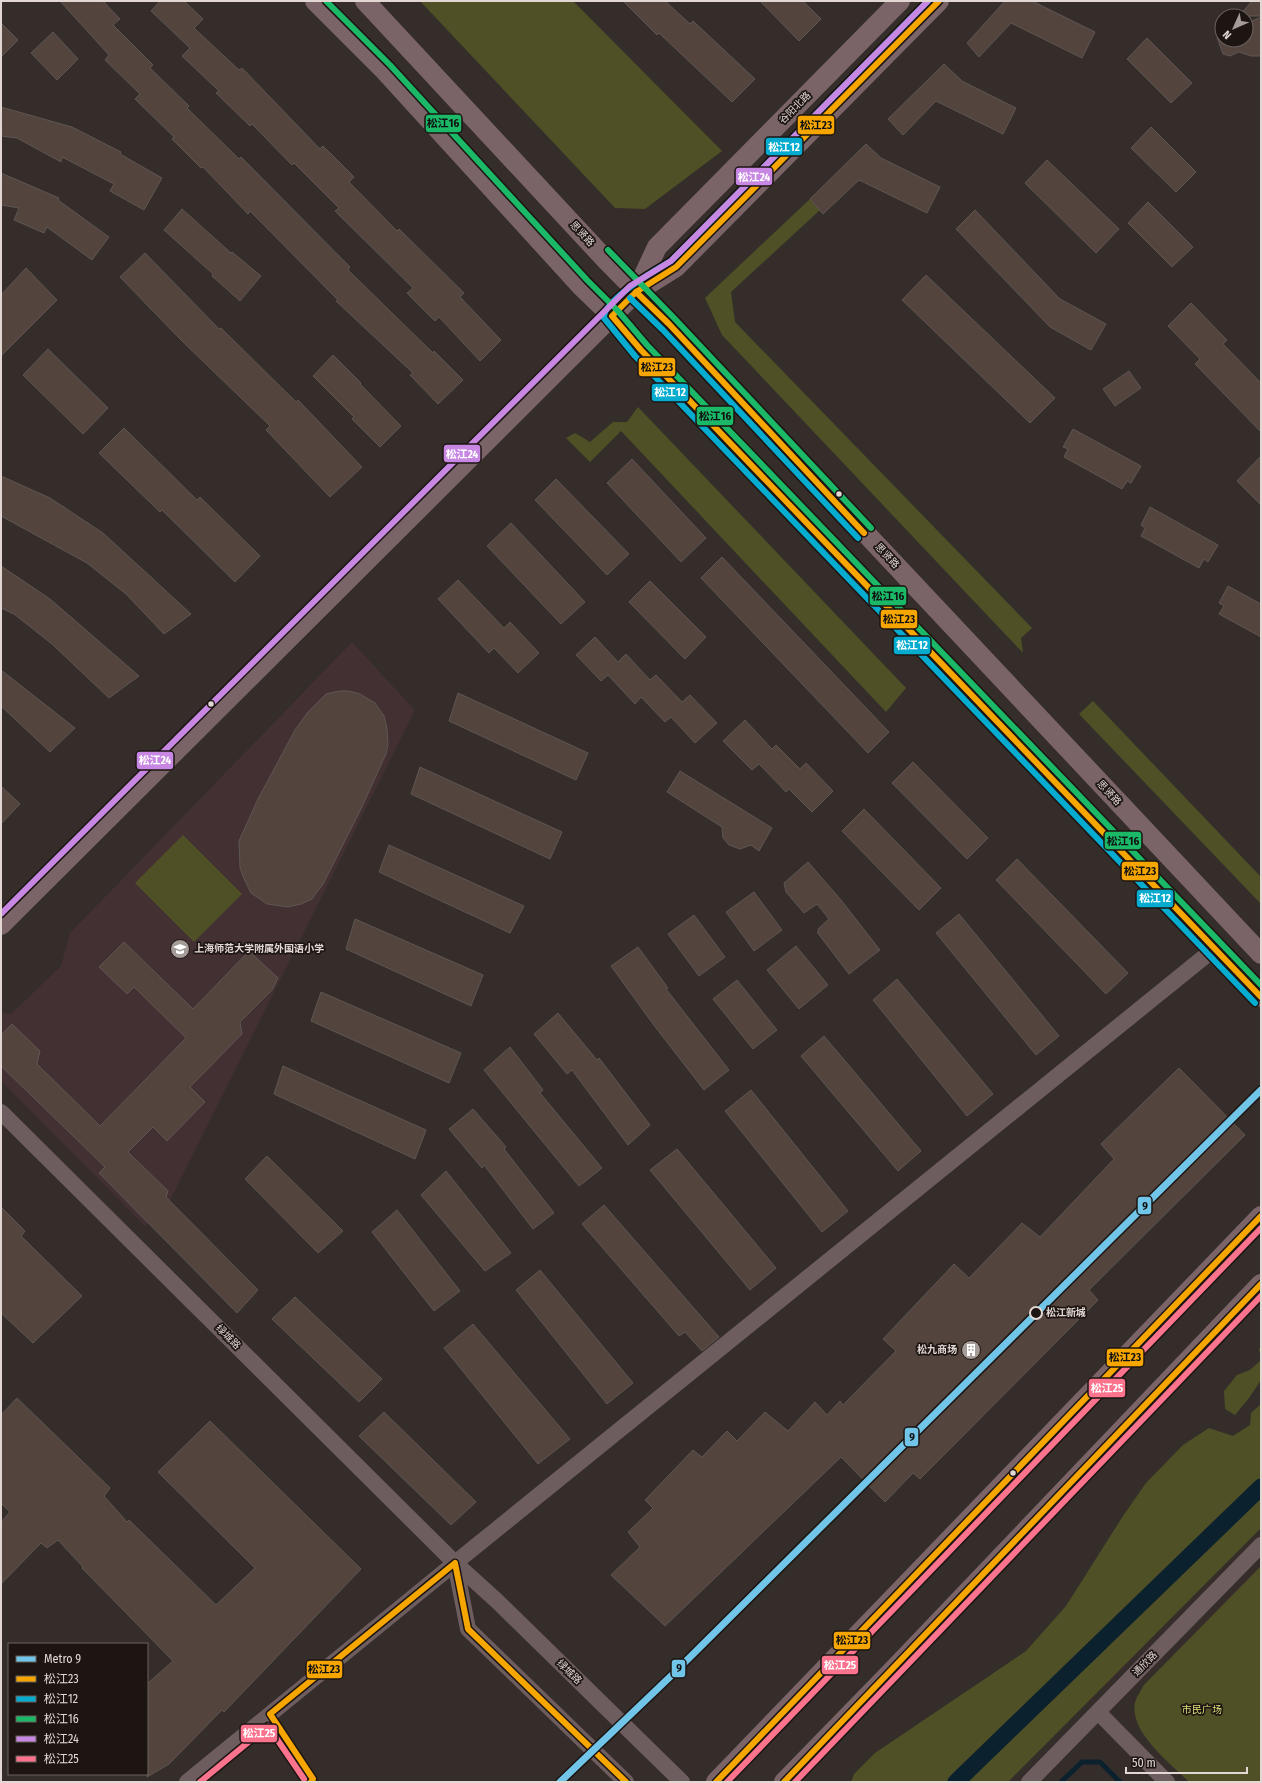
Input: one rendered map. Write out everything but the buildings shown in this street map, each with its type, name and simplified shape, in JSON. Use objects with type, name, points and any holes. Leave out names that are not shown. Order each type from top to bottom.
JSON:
[{"type":"main road","points":[[315,1],[384,70],[581,286],[612,316],[646,356],[1261,998]]},
{"type":"main road","name":"思贤路","points":[[365,1],[636,292],[668,324],[1261,954]]},
{"type":"main road","name":"谷阳北路","points":[[636,292],[657,247],[900,1]]},
{"type":"main road","name":"谷阳北路","points":[[1,925],[636,292],[676,267],[939,1]]},
{"type":"main road","points":[[716,1782],[1261,1216]]},
{"type":"main road","points":[[784,1782],[893,1670],[1261,1284]]},
{"type":"street","points":[[187,1782],[455,1563],[1214,949]]},
{"type":"street","name":"绿城路","points":[[1,1112],[455,1563],[497,1601],[682,1782]]},
{"type":"street","name":"通欣路","points":[[1029,1782],[1261,1545]]},
{"type":"street","points":[[455,1563],[468,1629],[626,1782]]},
{"type":"street","points":[[1098,1712],[1167,1782]]},
{"type":"shaded area","name":"上海师范大学附属外国语小学","points":[[352,642],[415,710],[169,1202],[145,1226],[1,1081],[1,1013],[11,1014],[61,966],[70,933]]},
{"type":"green space","points":[[420,1],[573,1],[722,151],[645,209],[615,208]]},
{"type":"green space","points":[[810,199],[820,210],[731,292],[735,322],[1032,628],[1021,638],[1023,653],[722,335],[705,298]]},
{"type":"green space","points":[[638,407],[906,688],[886,712],[621,431],[590,462],[566,438],[575,433],[590,442],[613,422],[627,422]]},
{"type":"green space","points":[[1093,701],[1261,877],[1261,904],[1079,714]]},
{"type":"green space","points":[[183,835],[242,894],[194,942],[135,883]]},
{"type":"green space","points":[[1261,1346],[1261,1360],[1259,1349]]},
{"type":"green space","points":[[1261,1360],[1261,1380],[1235,1415],[1225,1409],[1224,1391],[1237,1375],[1250,1370]]},
{"type":"green space","points":[[1261,1404],[1261,1528],[1008,1782],[851,1782],[854,1774],[875,1753],[1026,1651],[1066,1606],[1123,1516],[1146,1483],[1183,1445],[1209,1428],[1233,1436],[1250,1425],[1251,1413]]},
{"type":"green space","name":"市民广场","points":[[1261,1566],[1261,1782],[1189,1782],[1144,1736],[1138,1725],[1135,1714],[1135,1703],[1137,1696],[1143,1686]]},
{"type":"waterway","points":[[956,1782],[1261,1487]]},
{"type":"waterway","points":[[1061,1782],[1082,1762],[1100,1762],[1120,1782]]},
{"type":"metro line","name":"9","points":[[560,1782],[673,1674],[1261,1090]]},
{"type":"transit line","name":"松江16","points":[[326,1],[390,65],[587,280],[618,311],[647,345],[1261,985]]},
{"type":"transit line","name":"松江12","points":[[928,1],[671,261],[643,278],[621,295],[606,311],[604,318],[635,356],[1255,1003]]},
{"type":"transit line","name":"松江24","points":[[1,914],[630,286],[671,261],[928,1]]},
{"type":"transit line","name":"松江23","points":[[939,1],[676,267],[636,292],[612,316],[641,350],[1261,997]]},
{"type":"transit line","name":"松江16","points":[[608,250],[675,319],[871,528]]},
{"type":"transit line","name":"松江23","points":[[636,292],[669,324],[864,533]]},
{"type":"transit line","name":"松江12","points":[[630,298],[663,330],[858,538]]},
{"type":"transit line","name":"松江23","points":[[716,1782],[1261,1216]]},
{"type":"transit line","name":"松江25","points":[[727,1782],[1261,1228]]},
{"type":"transit line","name":"松江23","points":[[784,1782],[1261,1284]]},
{"type":"transit line","name":"松江25","points":[[795,1782],[1261,1296]]},
{"type":"transit line","name":"松江23","points":[[311,1782],[313,1779],[270,1714],[455,1563],[468,1629],[626,1782]]},
{"type":"transit line","name":"松江25","points":[[200,1782],[268,1726],[304,1779]]},
{"type":"place","name":"上海师范大学附属外国语小学","points":[[180,949]]},
{"type":"place","name":"松江新城","points":[[1036,1313]]},
{"type":"place","name":"松九商场","points":[[971,1350]]}]
